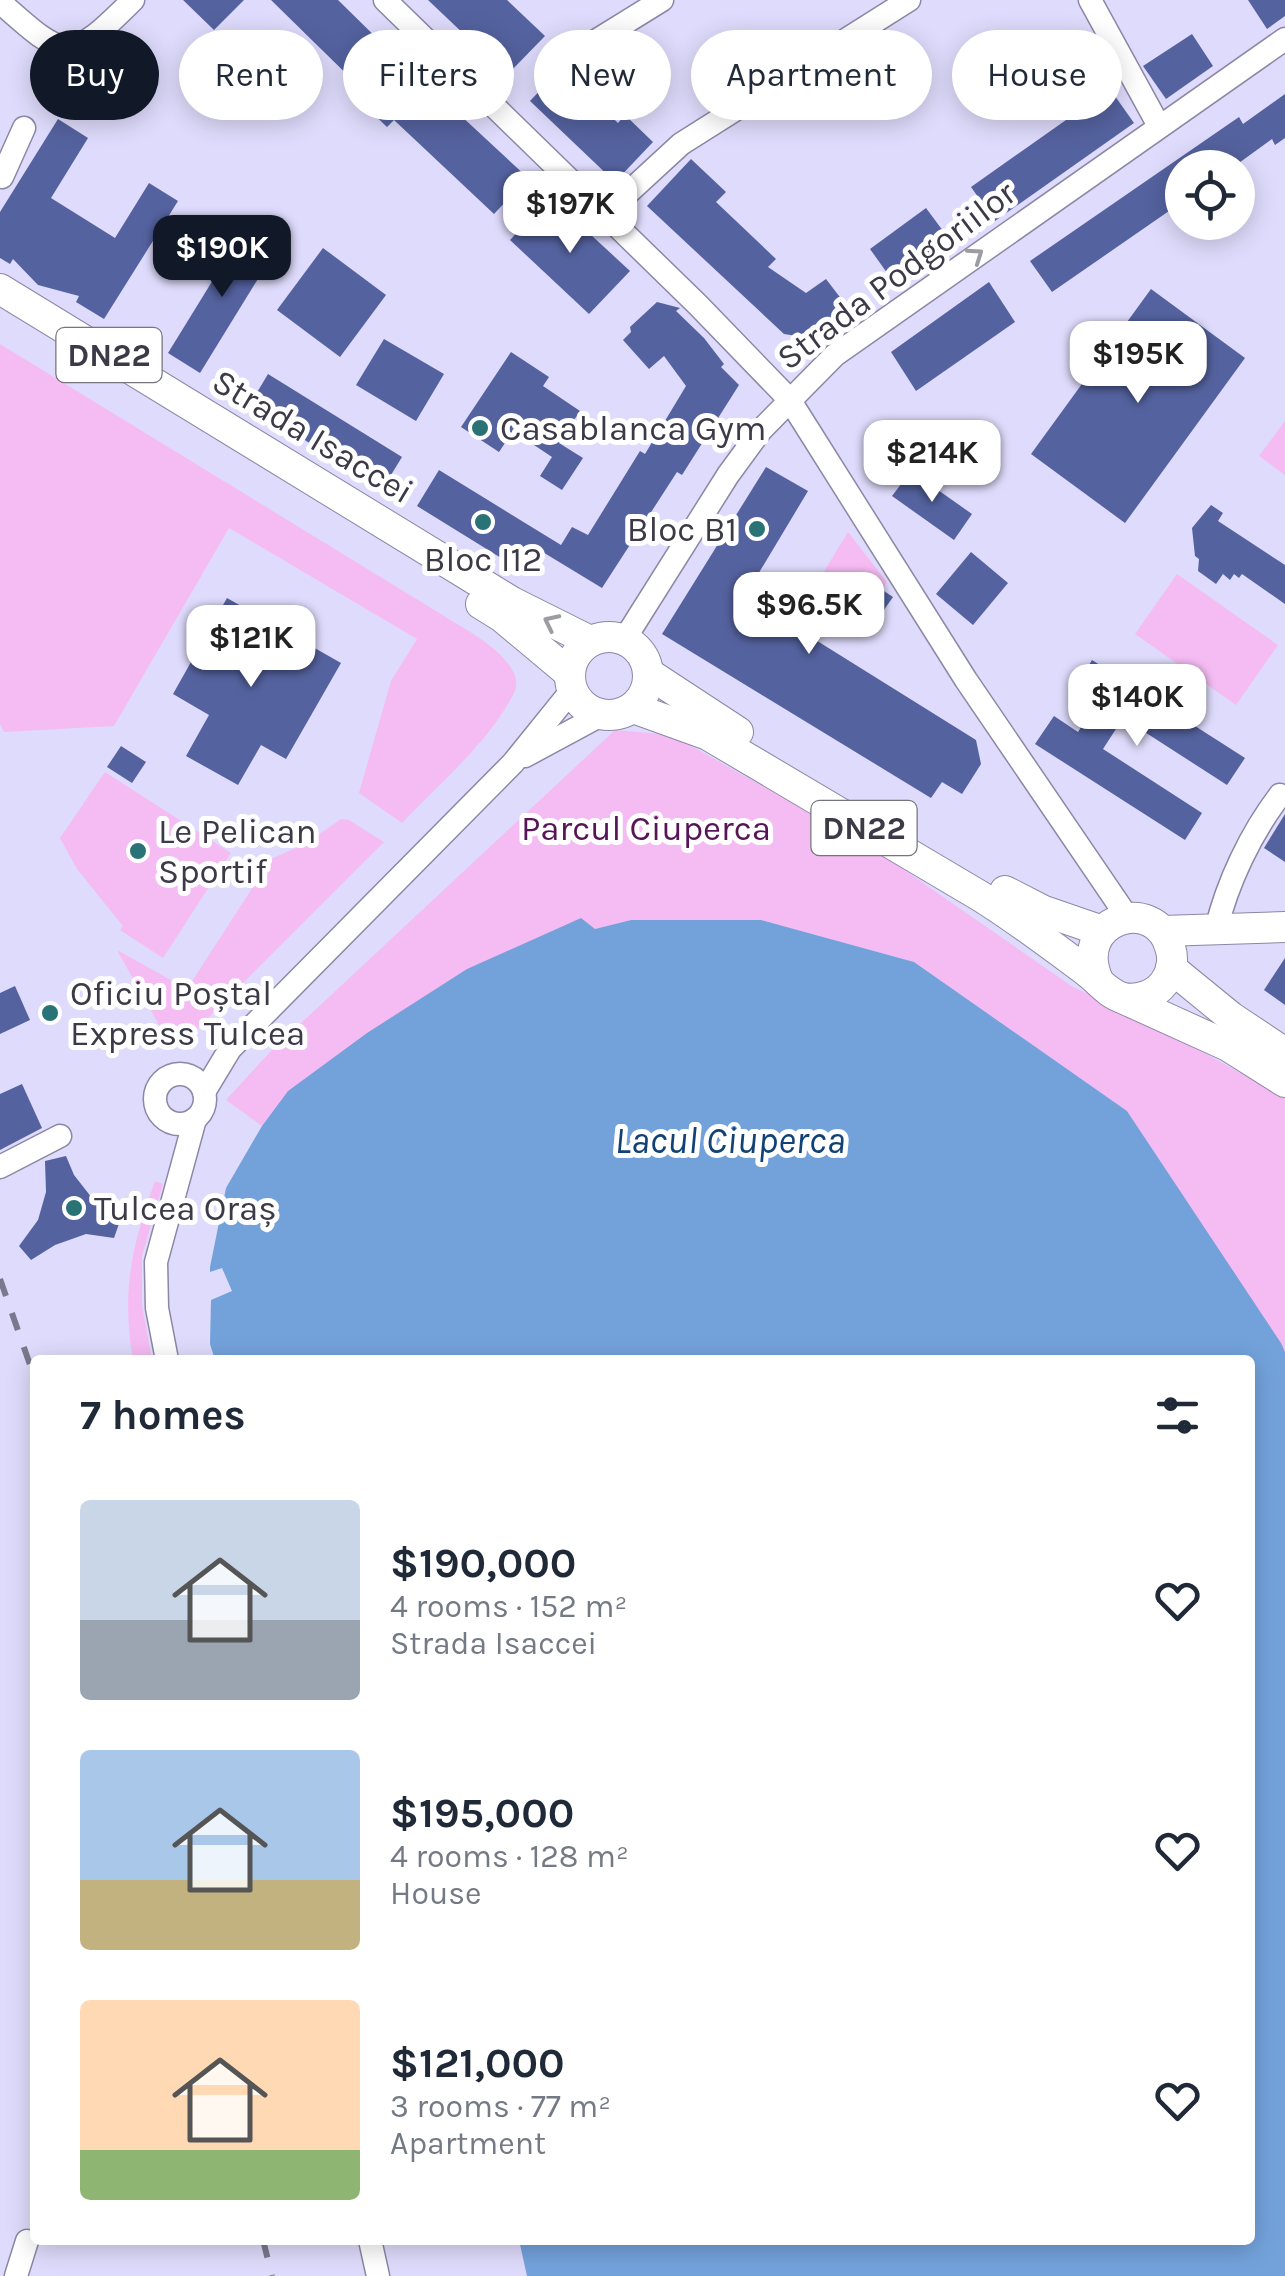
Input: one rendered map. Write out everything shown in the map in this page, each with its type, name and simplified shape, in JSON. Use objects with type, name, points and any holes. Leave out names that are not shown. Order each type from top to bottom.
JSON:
[{"type":"main road","name":"Strada Isaccei","points":[[0,289],[498,594],[590,642]]},
{"type":"main road","name":"Strada Isaccei","points":[[0,312],[502,618],[570,681],[588,710],[601,715]]},
{"type":"main road","points":[[570,681],[572,660],[590,642],[609,637],[624,640],[640,652],[648,673],[645,692],[624,713],[601,715]]},
{"type":"main road","name":"DN22","points":[[648,673],[718,720],[1030,905],[1115,924],[1146,920],[1162,931]]},
{"type":"main road","name":"DN22","points":[[633,708],[708,735],[1020,920],[1110,989],[1228,1046],[1285,1082]]},
{"type":"main road","points":[[1115,924],[1092,949],[1092,960],[1110,989],[1135,999],[1158,989],[1172,964],[1172,950],[1162,931],[1274,928]]},
{"type":"main road","points":[[1172,964],[1274,928]]},
{"type":"main road","points":[[1172,964],[1231,1017],[1285,1053]]},
{"type":"street","points":[[0,2],[44,42],[70,49],[96,37],[133,0]]},
{"type":"street","points":[[385,0],[788,399],[1115,924]]},
{"type":"street","points":[[613,30],[662,0]]},
{"type":"street","points":[[605,214],[682,144],[909,0]]},
{"type":"street","points":[[1093,6],[1158,126]]},
{"type":"street","name":"Strada Podgoriilor","points":[[624,640],[728,475],[788,399],[835,355],[1285,39]]},
{"type":"street","points":[[1,178],[24,128]]},
{"type":"street","points":[[184,1121],[204,1107],[204,1092],[230,1049],[513,763],[570,681]]},
{"type":"street","points":[[513,763],[601,715]]},
{"type":"street","points":[[1216,930],[1228,889],[1263,817],[1280,795]]},
{"type":"street","points":[[184,1121],[158,1112],[155,1094],[164,1078],[186,1074],[230,1049]]},
{"type":"street","points":[[186,1074],[204,1092]]},
{"type":"street","points":[[166,1355],[157,1308],[156,1262],[181,1167],[184,1121]]},
{"type":"street","points":[[0,1166],[60,1136]]},
{"type":"street","points":[[16,2276],[26,2241]]},
{"type":"street","points":[[371,2245],[378,2276]]},
{"type":"green space","points":[[0,344],[468,630],[508,663],[516,687],[503,713],[477,746],[402,823],[359,793],[391,681],[417,639],[229,528],[114,726],[4,732],[0,724]]},
{"type":"green space","points":[[1285,421],[1285,475],[1259,456]]},
{"type":"green space","points":[[848,532],[887,582],[883,588],[872,582],[854,608],[817,583]]},
{"type":"green space","points":[[1177,574],[1278,645],[1236,705],[1135,634]]},
{"type":"green space","name":"Parcul Ciuperca","points":[[615,730],[672,735],[874,849],[1073,987],[1144,1019],[1285,1098],[1285,1352],[1127,1111],[914,962],[761,920],[631,920],[595,929],[288,1091],[262,1126],[226,1100],[269,1053]]},
{"type":"green space","points":[[105,772],[231,853],[163,958],[120,930],[123,926],[77,869],[60,838]]},
{"type":"green space","points":[[341,819],[384,842],[188,1038],[169,1043],[117,950],[187,989],[271,859],[305,844]]},
{"type":"green space","points":[[155,1181],[163,1184],[142,1256],[142,1305],[151,1355],[132,1355],[128,1312],[131,1269]]},
{"type":"water","name":"Lacul Ciuperca","points":[[581,918],[595,929],[631,920],[761,920],[914,962],[1127,1111],[1281,1343],[1285,1352],[1285,2276],[527,2276],[520,2245],[1255,2245],[1255,1355],[213,1355],[211,1300],[232,1291],[222,1268],[210,1272],[226,1188],[262,1126],[288,1091],[367,1033],[467,969]]},
{"type":"building","points":[[183,0],[244,0],[214,30]]},
{"type":"building","points":[[271,0],[338,0],[369,30],[343,30],[343,71],[323,51],[323,30],[302,30]]},
{"type":"building","points":[[428,0],[507,0],[539,30],[534,30],[534,47],[514,68],[514,30],[460,30]]},
{"type":"building","points":[[1248,0],[1285,0],[1285,16],[1267,29]]},
{"type":"building","points":[[1192,34],[1213,66],[1166,99],[1143,66]]},
{"type":"building","points":[[1285,94],[1285,138],[1275,145],[1272,139],[1255,151],[1191,150],[1239,117],[1243,124]]},
{"type":"building","points":[[1122,106],[1134,123],[995,221],[971,187],[1066,120],[1122,120]]},
{"type":"building","points":[[57,120],[88,138],[51,198],[115,238],[149,183],[178,201],[104,319],[76,302],[79,296],[38,285],[13,259],[10,264],[0,258],[0,212]]},
{"type":"building","points":[[394,120],[465,120],[528,178],[494,214]]},
{"type":"building","points":[[550,120],[618,123],[630,120],[653,142],[615,182]]},
{"type":"building","points":[[691,159],[726,192],[716,202],[776,259],[768,267],[806,293],[826,279],[849,309],[810,338],[784,334],[647,206]]},
{"type":"building","points":[[1165,168],[1165,214],[1052,292],[1030,261]]},
{"type":"building","points":[[550,197],[630,271],[589,314],[510,240]]},
{"type":"building","points":[[926,208],[952,243],[895,284],[870,249]]},
{"type":"building","points":[[245,228],[277,248],[200,373],[168,353]]},
{"type":"building","points":[[323,248],[386,295],[340,357],[277,310]]},
{"type":"building","points":[[989,282],[1015,322],[916,391],[891,352]]},
{"type":"building","points":[[1151,289],[1245,358],[1125,523],[1031,454]]},
{"type":"building","points":[[657,302],[680,308],[676,311],[704,338],[724,364],[721,367],[739,385],[682,475],[677,472],[602,588],[541,551],[527,574],[417,506],[439,470],[561,545],[572,527],[588,535],[640,451],[645,454],[686,386],[664,356],[649,369],[623,340],[631,332],[630,327]]},
{"type":"building","points":[[384,339],[444,374],[416,421],[356,385]]},
{"type":"building","points":[[511,352],[549,377],[543,386],[580,411],[559,443],[583,458],[562,490],[540,476],[552,457],[513,431],[499,452],[461,427]]},
{"type":"building","points":[[268,374],[402,457],[383,488],[249,406]]},
{"type":"building","points":[[766,467],[808,491],[745,596],[976,740],[981,764],[962,794],[942,782],[931,798],[662,634]]},
{"type":"building","points":[[911,471],[972,514],[954,540],[892,496]]},
{"type":"building","points":[[1211,505],[1223,513],[1218,521],[1285,565],[1285,604],[1242,574],[1239,578],[1234,574],[1230,580],[1223,574],[1216,584],[1198,571],[1192,528]]},
{"type":"building","points":[[971,552],[1008,583],[973,625],[936,594]]},
{"type":"building","points":[[872,583],[893,597],[879,617],[858,603]]},
{"type":"building","points":[[227,598],[341,663],[286,759],[261,745],[238,785],[186,756],[209,715],[173,694]]},
{"type":"building","points":[[1092,660],[1245,758],[1227,785],[1123,718],[1103,749],[1202,813],[1185,840],[1035,744],[1054,716],[1078,732],[1101,696],[1079,682]]},
{"type":"building","points":[[121,746],[146,762],[132,783],[107,767]]},
{"type":"building","points":[[1285,814],[1285,862],[1264,848]]},
{"type":"building","points":[[1285,958],[1285,1005],[1264,990]]},
{"type":"building","points":[[15,986],[30,1020],[0,1034],[0,993]]},
{"type":"building","points":[[22,1084],[42,1128],[0,1150],[0,1094]]},
{"type":"building","name":"Tulcea Oraș","points":[[66,1156],[74,1175],[92,1198],[121,1218],[114,1238],[86,1234],[55,1245],[31,1260],[19,1246],[38,1220],[46,1192],[45,1161]]},
{"type":"railway","points":[[0,1279],[30,1365]]},
{"type":"railway","points":[[264,2245],[272,2276]]},
{"type":"place","name":"Casablanca Gym","points":[[480,428]]},
{"type":"place","name":"Bloc I12","points":[[483,522]]},
{"type":"place","name":"Bloc B1","points":[[757,529]]},
{"type":"place","name":"Le Pelican Sportif","points":[[138,851]]},
{"type":"place","name":"Oficiu Poștal Express Tulcea","points":[[50,1013]]},
{"type":"place","name":"Tulcea Oraș","points":[[74,1208]]}]
